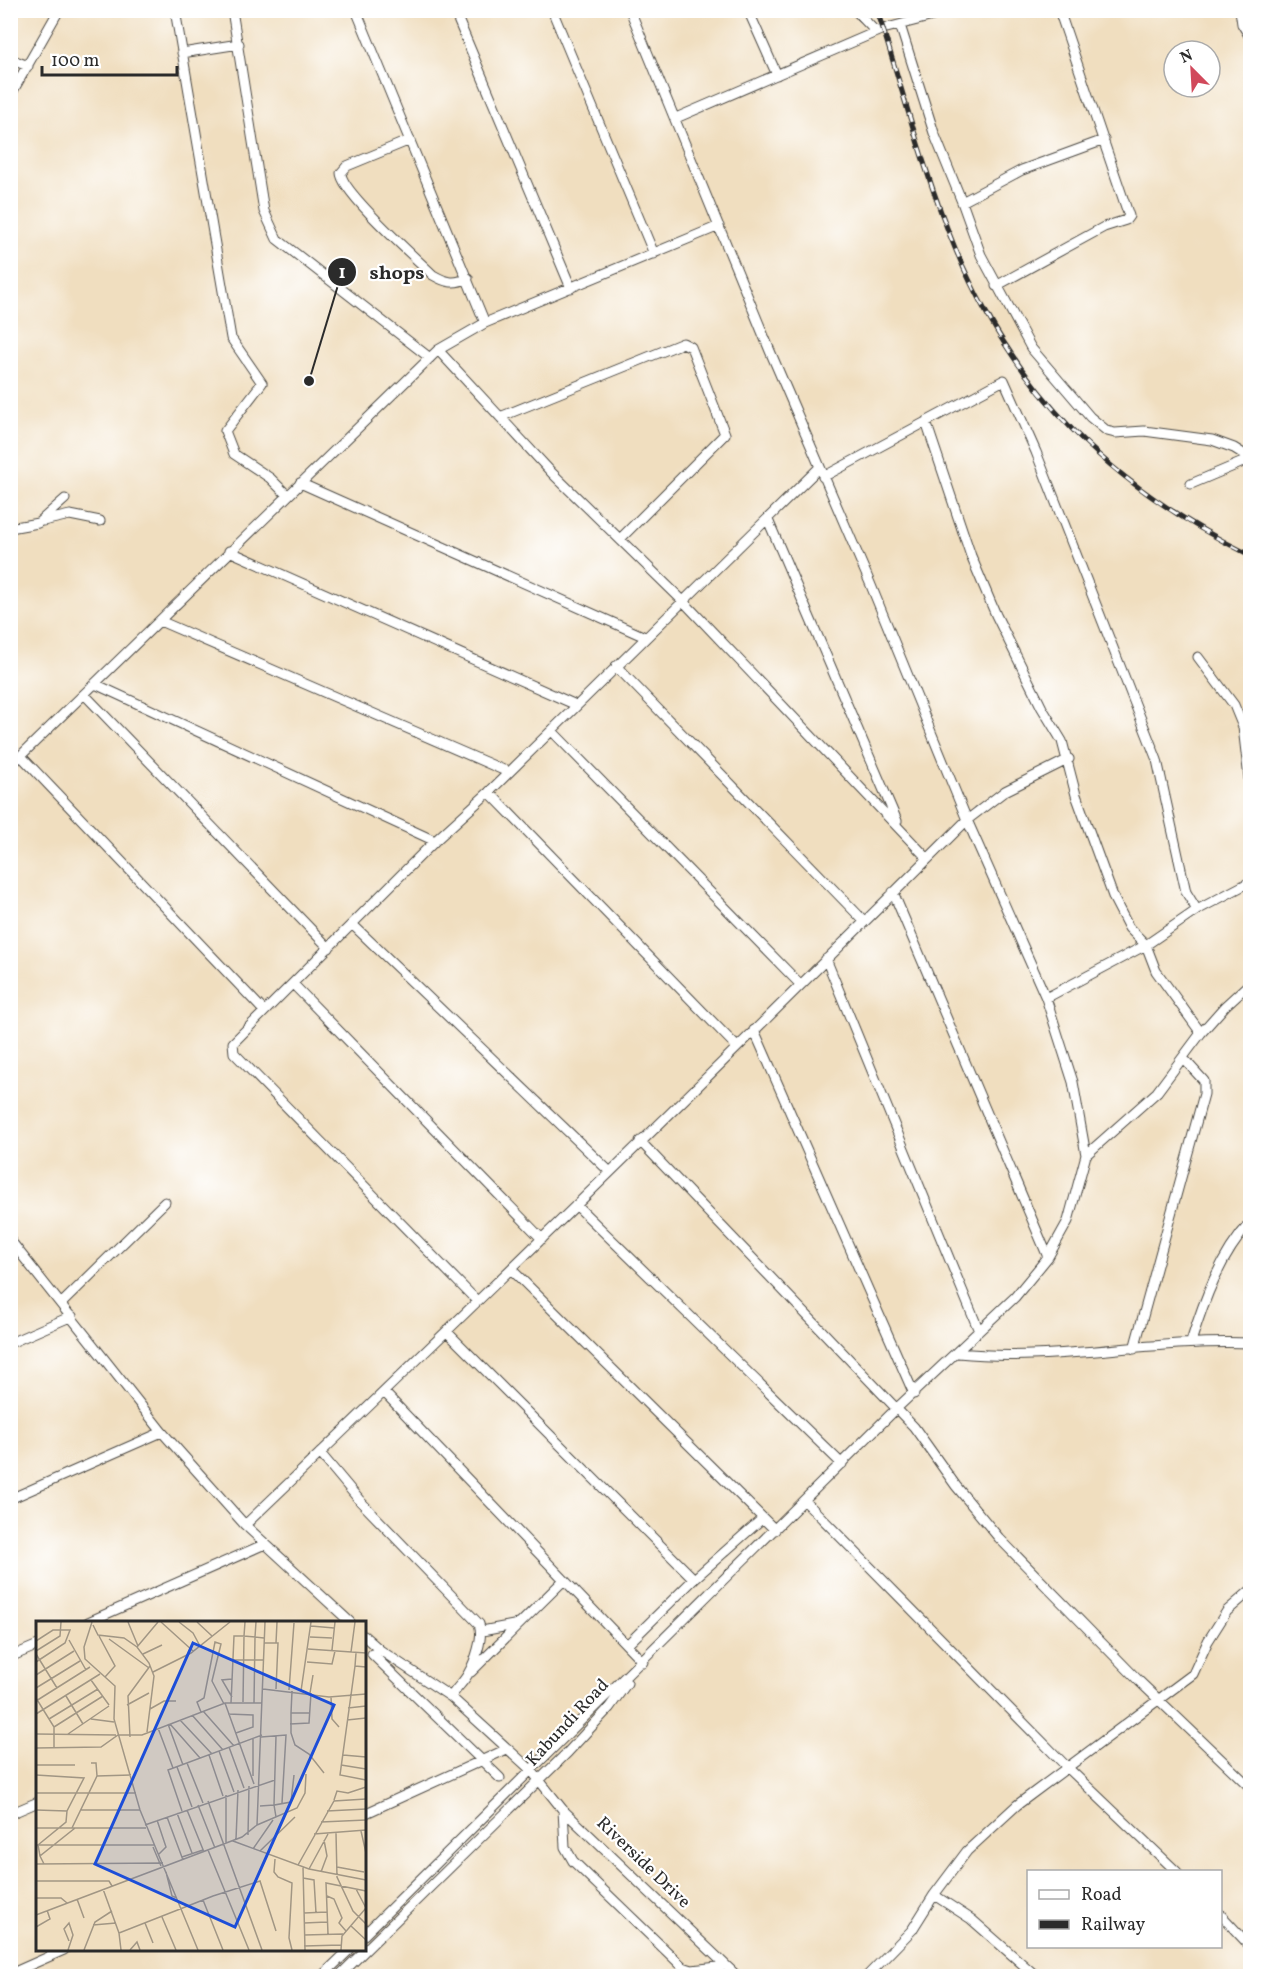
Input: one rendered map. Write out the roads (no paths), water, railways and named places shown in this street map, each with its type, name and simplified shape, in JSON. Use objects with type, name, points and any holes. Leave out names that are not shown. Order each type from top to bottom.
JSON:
[{"type":"street","points":[[10,96],[59,10]]},
{"type":"street","points":[[175,10],[231,338],[262,383],[225,432],[234,454],[270,478],[287,495]]},
{"type":"street","points":[[232,10],[264,211],[269,225],[278,239],[304,261],[430,358]]},
{"type":"street","points":[[356,10],[485,324]]},
{"type":"street","points":[[454,10],[571,288]]},
{"type":"street","points":[[552,10],[654,254]]},
{"type":"street","points":[[384,1392],[643,1662],[897,1408],[1016,1296],[1048,1257],[1068,1221],[1086,1155],[1073,1082],[1046,998],[967,820],[630,10]]},
{"type":"street","points":[[748,10],[777,75]]},
{"type":"street","points":[[855,10],[876,32]]},
{"type":"street","points":[[676,118],[876,32],[956,10]]},
{"type":"street","points":[[996,286],[1104,227],[1126,220],[1130,216],[1059,10]]},
{"type":"street","points":[[1240,10],[1242,24],[1251,37]]},
{"type":"street","points":[[900,25],[934,133],[981,255],[1031,348],[1090,417],[1107,431],[1115,434],[1162,432],[1212,440],[1234,448],[1251,459]]},
{"type":"street","points":[[182,53],[239,44]]},
{"type":"street","points":[[10,59],[28,66]]},
{"type":"street","points":[[410,140],[346,166],[341,173],[343,183],[370,214],[433,275],[444,282],[454,283],[468,278]]},
{"type":"street","points":[[962,202],[1022,170],[1104,140]]},
{"type":"street","points":[[10,766],[438,350],[485,324],[719,226]]},
{"type":"street","points":[[500,417],[683,343],[691,346],[725,434],[620,539]]},
{"type":"street","points":[[438,350],[552,473],[684,602],[928,859]]},
{"type":"street","points":[[823,477],[1004,380],[1036,452],[1157,760],[1186,892],[1197,910]]},
{"type":"street","points":[[926,422],[971,556],[996,615],[1042,708],[1062,741],[1076,795],[1114,899],[1129,928],[1146,945],[1156,970],[1201,1033]]},
{"type":"street","points":[[1191,484],[1251,459]]},
{"type":"street","points":[[477,1301],[234,1053],[233,1043],[435,841],[552,731],[820,467]]},
{"type":"street","points":[[300,483],[645,637]]},
{"type":"street","points":[[38,523],[65,499]]},
{"type":"street","points":[[10,528],[38,523],[61,515],[100,521]]},
{"type":"street","points":[[768,520],[899,826]]},
{"type":"street","points":[[229,551],[576,705]]},
{"type":"street","points":[[160,621],[508,772]]},
{"type":"street","points":[[1198,657],[1234,705],[1243,727],[1251,787]]},
{"type":"street","points":[[616,666],[864,921]]},
{"type":"street","points":[[95,684],[435,841]]},
{"type":"street","points":[[84,694],[329,948]]},
{"type":"street","points":[[552,731],[799,983]]},
{"type":"street","points":[[21,756],[264,1011]]},
{"type":"street","points":[[244,1525],[512,1270],[799,983],[967,820],[1005,791],[1068,759]]},
{"type":"street","points":[[489,792],[736,1046]]},
{"type":"street","points":[[1046,998],[1146,945],[1197,910],[1251,882]]},
{"type":"street","points":[[893,892],[1048,1257]]},
{"type":"street","points":[[353,925],[609,1171]]},
{"type":"street","points":[[826,959],[979,1331]]},
{"type":"street","points":[[1086,1155],[1157,1092],[1224,1006],[1251,983]]},
{"type":"street","points":[[293,984],[542,1239]]},
{"type":"street","points":[[754,1030],[914,1394]]},
{"type":"street","points":[[1134,1349],[1204,1094],[1204,1081],[1183,1058]]},
{"type":"street","points":[[640,1141],[897,1408],[999,1538],[1160,1701],[1251,1787]]},
{"type":"street","points":[[62,1303],[165,1202]]},
{"type":"street","points":[[576,1205],[842,1464]]},
{"type":"street","points":[[1191,1342],[1200,1311],[1216,1276],[1236,1239],[1251,1223]]},
{"type":"street","points":[[10,1240],[162,1432],[244,1525],[348,1621]]},
{"type":"street","points":[[512,1270],[775,1530]]},
{"type":"street","points":[[10,1343],[72,1316]]},
{"type":"street","points":[[447,1332],[694,1580]]},
{"type":"street","points":[[958,1353],[1015,1357],[1134,1349],[1191,1342],[1251,1343]]},
{"type":"street","points":[[10,1499],[162,1432]]},
{"type":"street","points":[[320,1453],[361,1502],[474,1618],[482,1631]]},
{"type":"street","points":[[804,1500],[939,1634],[1067,1767],[1175,1870]]},
{"type":"street","points":[[627,1645],[763,1518]]},
{"type":"street","points":[[92,1621],[265,1544]]},
{"type":"street","points":[[451,1697],[456,1687],[564,1580]]},
{"type":"street","points":[[867,1977],[912,1930],[949,1873],[988,1831],[1067,1767],[1160,1701],[1193,1674],[1208,1641],[1227,1611],[1251,1591]]},
{"type":"street","points":[[482,1631],[519,1624]]},
{"type":"street","points":[[467,1676],[482,1631]]},
{"type":"street","points":[[10,1657],[36,1646]]},
{"type":"street","points":[[372,1654],[500,1778]]},
{"type":"street","name":"Riverside Drive","points":[[372,1654],[451,1697],[531,1770],[563,1810],[737,1977]]},
{"type":"street","name":"Kabundi Road","points":[[366,1933],[643,1662]]},
{"type":"street","name":"Kabundi Road","points":[[366,1950],[609,1708],[643,1662]]},
{"type":"street","points":[[366,1813],[507,1749]]},
{"type":"street","points":[[10,1814],[36,1803]]},
{"type":"street","points":[[563,1810],[565,1847],[573,1861],[683,1967],[692,1970],[726,1966]]},
{"type":"street","points":[[934,1895],[971,1918],[1036,1977]]},
{"type":"street","points":[[1222,1915],[1251,1946]]},
{"type":"street","points":[[10,1974],[62,1951]]},
{"type":"street","points":[[322,1977],[348,1951]]},
{"type":"street","name":"Kabundi Road","points":[[339,1977],[365,1951]]},
{"type":"railway","points":[[877,10],[923,160],[955,248],[979,300],[1007,348],[1038,391],[1073,430],[1112,466],[1154,498],[1200,528],[1250,555]]},
{"type":"place","name":"shops","points":[[309,381]]}]
